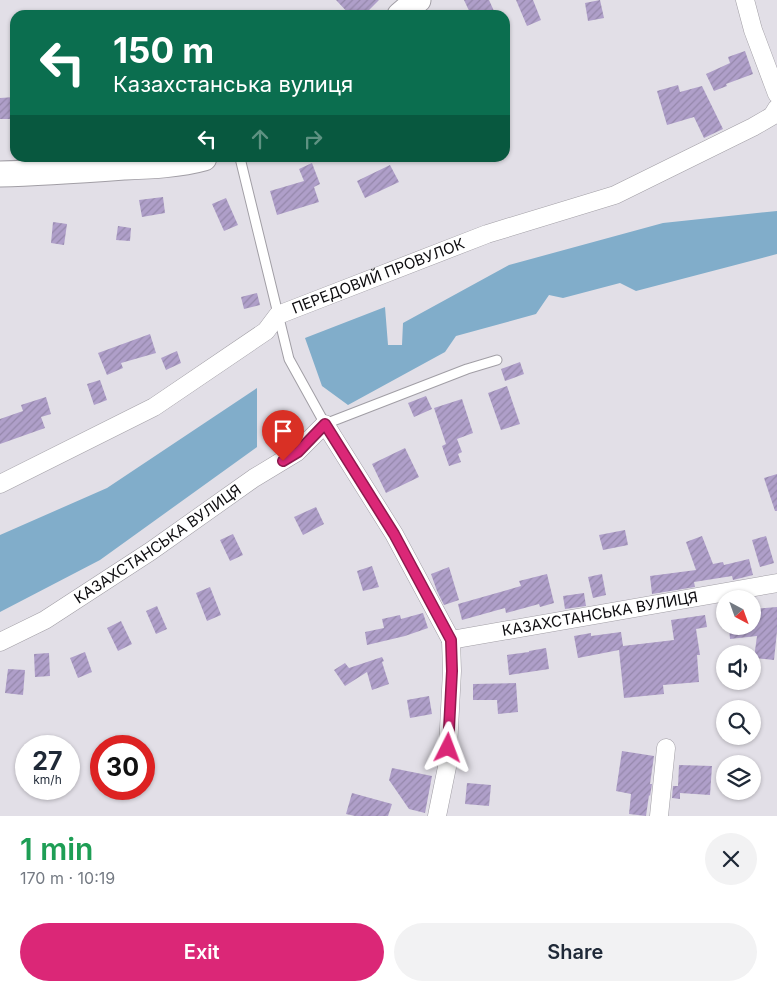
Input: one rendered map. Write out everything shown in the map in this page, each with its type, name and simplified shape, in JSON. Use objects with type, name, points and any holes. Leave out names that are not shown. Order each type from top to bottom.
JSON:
[{"type":"street","points":[[406,10],[418,0]]},
{"type":"street","points":[[745,0],[753,30],[777,94]]},
{"type":"street","name":"ПЕРЕДОВИЙ ПРОВУЛОК","points":[[0,484],[154,407],[266,331],[278,315],[487,234],[614,195],[753,127],[772,116],[777,108]]},
{"type":"street","points":[[0,174],[57,172],[179,162]]},
{"type":"street","points":[[325,424],[394,534],[451,640],[452,671],[447,767],[437,816]]},
{"type":"street","name":"КАЗАХСТАНСЬКА ВУЛИЦЯ","points":[[0,642],[45,620],[151,550],[254,478],[298,452],[325,424]]},
{"type":"street","name":"КАЗАХСТАНСЬКА ВУЛИЦЯ","points":[[451,640],[777,583]]},
{"type":"street","points":[[659,816],[666,748]]},
{"type":"lane","points":[[241,162],[289,359],[325,424],[467,369],[497,360]]},
{"type":"water","points":[[777,211],[777,254],[636,291],[620,283],[563,298],[549,295],[536,314],[456,336],[445,352],[348,405],[322,386],[305,338],[385,307],[388,345],[402,345],[403,323],[509,265],[663,223]]},
{"type":"water","points":[[257,388],[257,447],[100,560],[0,612],[0,535],[107,488]]},
{"type":"building","points":[[336,0],[379,0],[369,10],[345,10]]},
{"type":"building","points":[[464,0],[489,0],[494,10],[469,10]]},
{"type":"building","points":[[516,0],[533,0],[541,20],[527,26]]},
{"type":"building","points":[[600,0],[604,18],[588,21],[585,3]]},
{"type":"building","points":[[745,51],[753,74],[726,84],[727,86],[714,91],[706,74],[730,63],[728,57]]},
{"type":"building","points":[[678,85],[680,92],[702,86],[723,129],[704,138],[694,117],[667,125],[657,91]]},
{"type":"building","points":[[10,97],[10,119],[0,119],[0,98]]},
{"type":"building","points":[[312,163],[320,184],[314,187],[319,202],[277,215],[270,191],[304,181],[299,169]]},
{"type":"building","points":[[390,165],[399,182],[365,198],[357,181]]},
{"type":"building","points":[[163,197],[165,213],[142,217],[139,200]]},
{"type":"building","points":[[226,198],[238,225],[224,231],[212,204]]},
{"type":"building","points":[[53,222],[67,224],[64,245],[51,243]]},
{"type":"building","points":[[118,226],[131,228],[130,241],[116,240]]},
{"type":"building","points":[[257,293],[260,305],[244,309],[241,297]]},
{"type":"building","points":[[150,334],[156,353],[121,363],[123,368],[107,375],[98,353]]},
{"type":"building","points":[[177,351],[181,363],[166,370],[161,358]]},
{"type":"building","points":[[520,362],[524,374],[505,381],[501,369]]},
{"type":"building","points":[[100,380],[107,400],[94,405],[87,384]]},
{"type":"building","points":[[507,386],[520,424],[501,430],[488,393]]},
{"type":"building","points":[[426,396],[432,409],[414,417],[408,403]]},
{"type":"building","points":[[46,397],[51,414],[41,417],[45,428],[0,444],[0,419],[23,411],[21,405]]},
{"type":"building","points":[[462,399],[473,433],[457,439],[462,452],[458,454],[461,462],[449,466],[442,446],[446,444],[434,408]]},
{"type":"building","points":[[405,448],[419,477],[386,493],[372,464]]},
{"type":"building","points":[[777,474],[777,511],[775,511],[764,478]]},
{"type":"building","points":[[316,507],[324,524],[303,535],[294,517]]},
{"type":"building","points":[[625,530],[628,545],[603,550],[599,535]]},
{"type":"building","points":[[233,534],[243,555],[230,561],[220,540]]},
{"type":"building","points":[[702,536],[713,564],[723,562],[724,565],[749,559],[753,575],[733,580],[732,576],[694,582],[695,587],[652,594],[650,576],[696,570],[686,542]]},
{"type":"building","points":[[766,536],[774,563],[760,567],[752,540]]},
{"type":"building","points":[[372,566],[379,587],[363,591],[357,571]]},
{"type":"building","points":[[449,567],[459,600],[444,605],[431,574]]},
{"type":"building","points":[[547,574],[554,603],[540,607],[539,604],[506,613],[505,608],[462,620],[458,604],[521,586],[519,581]]},
{"type":"building","points":[[602,574],[606,595],[593,598],[588,577]]},
{"type":"building","points":[[210,587],[221,615],[207,621],[196,593]]},
{"type":"building","points":[[584,593],[586,606],[565,609],[563,596]]},
{"type":"building","points":[[157,606],[167,629],[156,634],[146,611]]},
{"type":"building","points":[[777,607],[774,660],[761,659],[761,645],[756,645],[757,636],[730,639],[730,635],[761,635],[761,608]]},
{"type":"building","points":[[423,613],[428,628],[405,636],[367,645],[365,632],[384,628],[382,619],[400,615],[401,619]]},
{"type":"building","points":[[705,615],[707,627],[696,629],[700,655],[697,655],[699,682],[663,685],[664,694],[624,698],[619,650],[578,658],[574,636],[591,633],[591,636],[621,632],[623,646],[674,640],[671,620]]},
{"type":"building","points":[[121,621],[132,644],[118,651],[107,628]]},
{"type":"building","points":[[546,648],[549,669],[509,675],[507,655]]},
{"type":"building","points":[[85,652],[92,672],[78,678],[70,658]]},
{"type":"building","points":[[49,653],[50,676],[35,677],[34,654]]},
{"type":"building","points":[[382,657],[389,684],[372,690],[367,672],[345,686],[334,670],[345,663],[349,668]]},
{"type":"building","points":[[8,669],[25,670],[23,695],[5,693]]},
{"type":"building","points":[[516,683],[518,712],[498,714],[497,700],[473,700],[473,684]]},
{"type":"building","points":[[429,696],[432,714],[410,718],[407,700]]},
{"type":"building","points":[[622,751],[654,756],[650,784],[652,784],[646,816],[629,814],[631,794],[616,791]]},
{"type":"building","points":[[679,765],[712,766],[710,795],[680,793],[680,799],[672,798],[673,786],[678,786]]},
{"type":"building","points":[[392,768],[432,776],[425,813],[409,809],[389,780]]},
{"type":"building","points":[[467,783],[491,785],[489,806],[465,804]]},
{"type":"building","points":[[352,793],[392,804],[388,816],[355,816],[346,814]]},
{"type":"route","points":[[283,461],[298,452],[325,424],[394,534],[451,640],[452,671],[448,748]]}]
